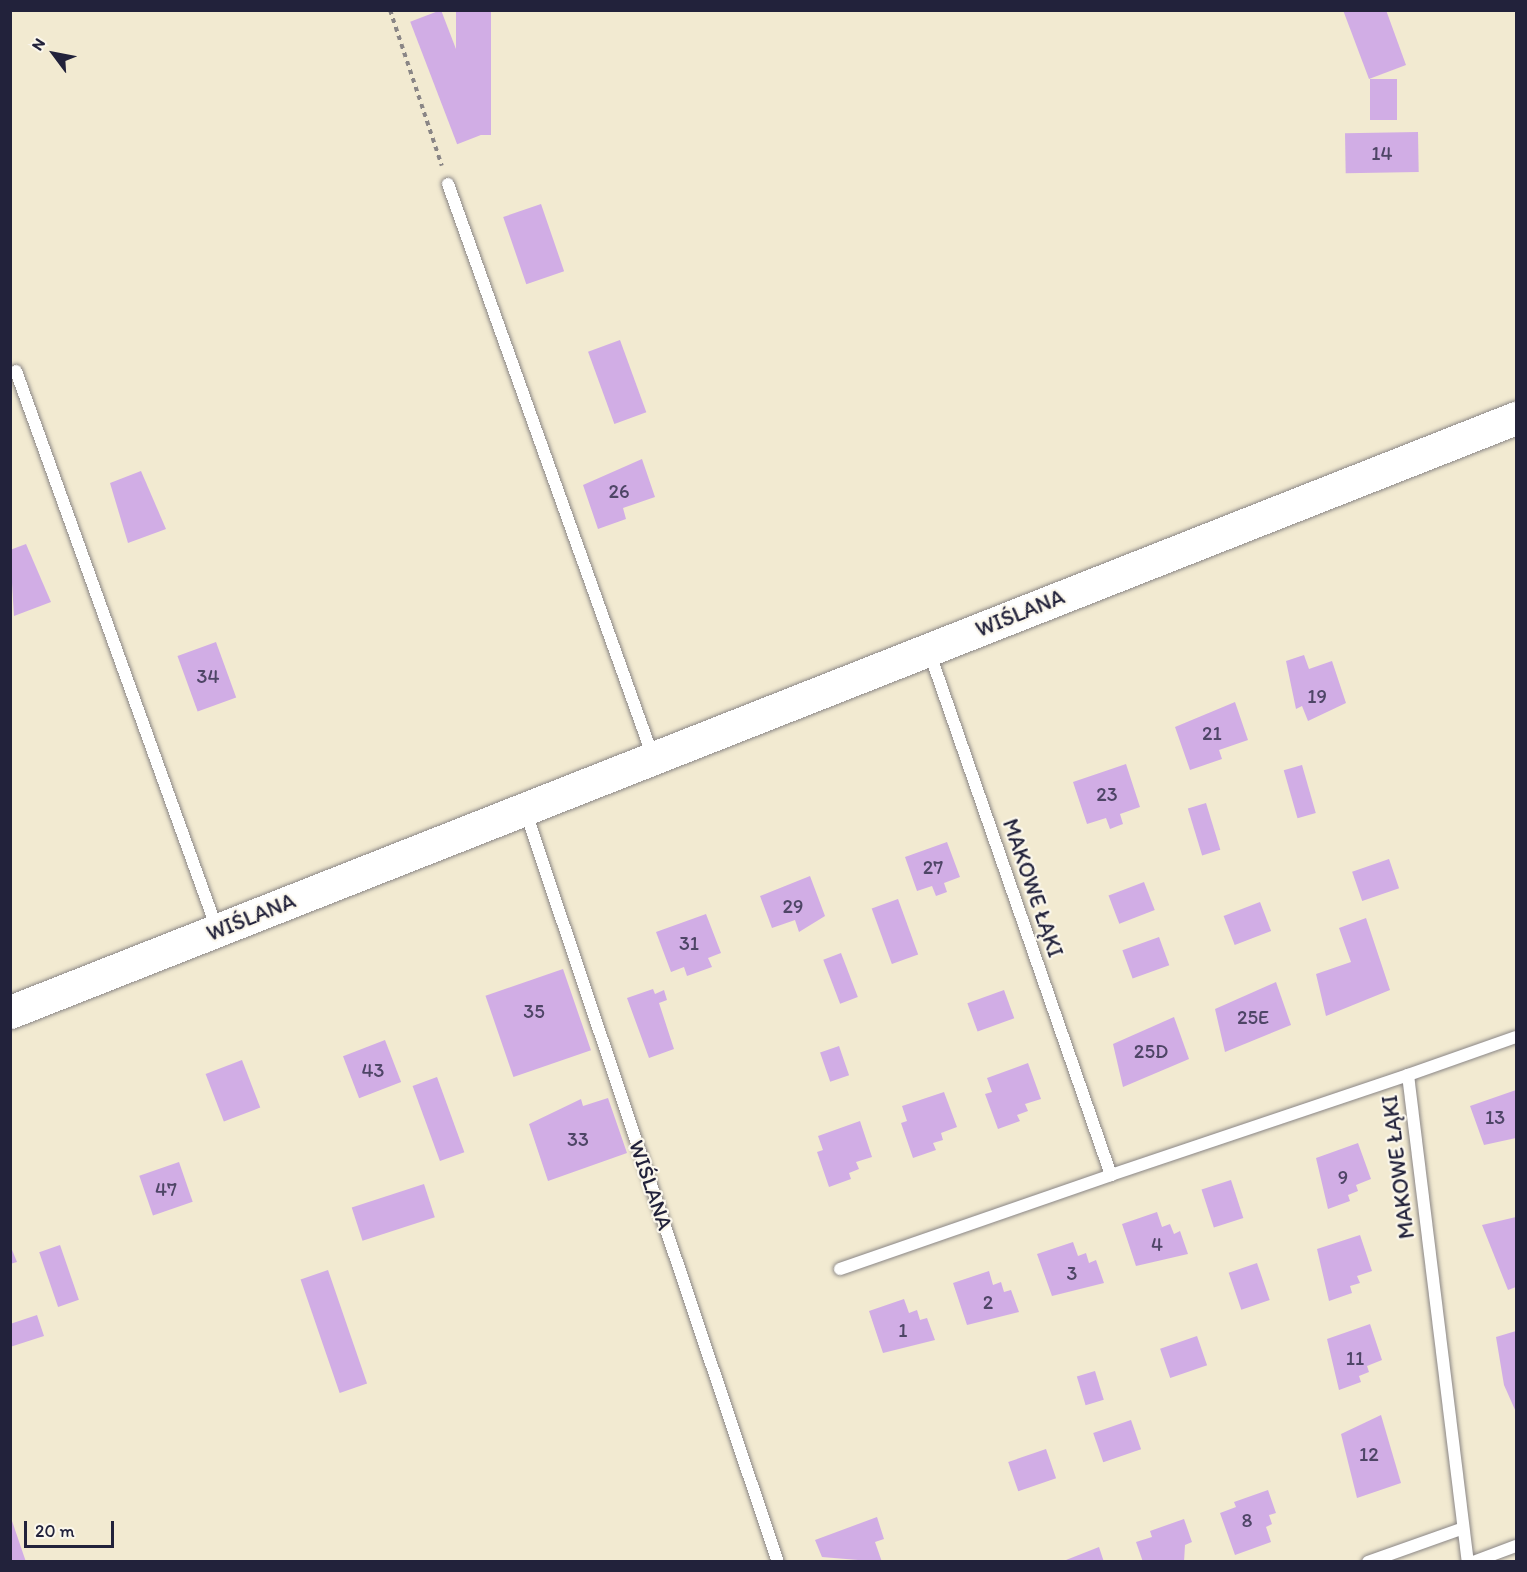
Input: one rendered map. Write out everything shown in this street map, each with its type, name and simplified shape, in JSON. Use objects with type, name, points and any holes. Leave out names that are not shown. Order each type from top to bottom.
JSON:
[{"type":"main road","name":"WIŚLANA","points":[[10,1012],[1516,418]]},
{"type":"lane","points":[[448,184],[652,757]]},
{"type":"lane","points":[[16,371],[218,930]]},
{"type":"lane","name":"MAKOWE ŁĄKI","points":[[928,650],[1111,1174]]},
{"type":"lane","name":"WIŚLANA","points":[[525,809],[778,1562]]},
{"type":"lane","points":[[1408,1075],[1516,1037]]},
{"type":"lane","name":"MAKOWE ŁĄKI","points":[[840,1269],[1111,1174],[1408,1075],[1461,1529],[1470,1562],[1516,1546]]},
{"type":"lane","points":[[1368,1562],[1461,1529]]},
{"type":"path","points":[[390,10],[448,184]]},
{"type":"building","points":[[441,10],[488,132],[457,144],[410,22]]},
{"type":"building","points":[[456,10],[491,10],[491,135],[456,135]]},
{"type":"building","points":[[1343,10],[1386,10],[1406,65],[1369,79]]},
{"type":"building","points":[[1370,79],[1397,79],[1397,120],[1370,120]]},
{"type":"building","points":[[1418,132],[1419,172],[1346,173],[1345,133]]},
{"type":"building","points":[[541,204],[564,271],[526,284],[503,217]]},
{"type":"building","points":[[620,340],[646,412],[614,424],[588,352]]},
{"type":"building","points":[[642,459],[655,497],[623,508],[626,519],[598,529],[583,485]]},
{"type":"building","points":[[141,471],[166,529],[128,543],[110,483]]},
{"type":"building","points":[[26,544],[51,602],[14,616],[10,550]]},
{"type":"building","points":[[216,642],[236,697],[198,711],[177,656]]},
{"type":"building","points":[[1304,655],[1309,669],[1332,661],[1346,703],[1308,721],[1302,706],[1296,709],[1286,661]]},
{"type":"building","points":[[1235,702],[1248,740],[1219,750],[1222,759],[1190,770],[1175,727]]},
{"type":"building","points":[[1126,764],[1140,807],[1120,814],[1123,824],[1110,829],[1106,818],[1087,824],[1073,782]]},
{"type":"building","points":[[1302,765],[1316,813],[1298,818],[1284,770]]},
{"type":"building","points":[[1206,803],[1220,850],[1202,855],[1188,809]]},
{"type":"building","points":[[947,842],[960,877],[944,883],[947,892],[936,896],[932,886],[917,891],[905,857]]},
{"type":"building","points":[[1389,859],[1399,888],[1362,901],[1352,872]]},
{"type":"building","points":[[810,876],[825,916],[799,932],[795,920],[772,928],[760,896]]},
{"type":"building","points":[[1144,882],[1155,910],[1119,924],[1109,896]]},
{"type":"building","points":[[898,899],[918,954],[892,964],[872,909]]},
{"type":"building","points":[[1260,902],[1271,931],[1235,945],[1224,916]]},
{"type":"building","points":[[706,914],[721,953],[708,958],[712,967],[687,976],[684,967],[671,972],[656,932]]},
{"type":"building","points":[[1366,918],[1390,990],[1326,1016],[1316,974],[1351,962],[1339,928]]},
{"type":"building","points":[[1159,937],[1169,965],[1133,979],[1122,950]]},
{"type":"building","points":[[841,953],[858,997],[840,1004],[823,960]]},
{"type":"building","points":[[563,969],[591,1050],[513,1077],[485,996]]},
{"type":"building","points":[[1276,982],[1291,1025],[1225,1052],[1215,1009]]},
{"type":"building","points":[[653,989],[655,994],[664,990],[667,1000],[659,1003],[674,1049],[649,1058],[627,998]]},
{"type":"building","points":[[1004,990],[1014,1018],[978,1032],[967,1003]]},
{"type":"building","points":[[1174,1017],[1189,1059],[1123,1087],[1113,1044]]},
{"type":"building","points":[[385,1040],[401,1082],[359,1098],[343,1056]]},
{"type":"building","points":[[839,1046],[849,1075],[830,1082],[820,1053]]},
{"type":"building","points":[[242,1060],[260,1108],[224,1122],[206,1074]]},
{"type":"building","points":[[1028,1063],[1041,1099],[1025,1104],[1028,1111],[1017,1115],[1020,1121],[998,1129],[985,1094],[992,1092],[987,1078]]},
{"type":"building","points":[[437,1077],[464,1152],[440,1161],[413,1086]]},
{"type":"building","points":[[1516,1090],[1516,1138],[1484,1145],[1470,1106]]},
{"type":"building","points":[[944,1092],[957,1127],[941,1133],[943,1140],[933,1143],[936,1150],[913,1158],[901,1123],[907,1121],[902,1106]]},
{"type":"building","points":[[608,1098],[627,1153],[548,1181],[529,1124],[581,1099],[583,1106]]},
{"type":"building","points":[[860,1121],[872,1157],[856,1162],[859,1169],[849,1173],[851,1179],[829,1187],[817,1152],[823,1150],[818,1136]]},
{"type":"building","points":[[1358,1143],[1371,1179],[1356,1185],[1358,1191],[1348,1195],[1350,1201],[1328,1209],[1316,1158]]},
{"type":"building","points":[[179,1162],[193,1202],[153,1215],[139,1176]]},
{"type":"building","points":[[1231,1180],[1243,1218],[1214,1228],[1202,1190]]},
{"type":"building","points":[[424,1184],[435,1217],[363,1241],[352,1207]]},
{"type":"building","points":[[1157,1212],[1162,1227],[1170,1224],[1174,1234],[1180,1231],[1188,1254],[1136,1266],[1122,1224]]},
{"type":"building","points":[[1516,1217],[1516,1287],[1508,1290],[1482,1225]]},
{"type":"building","points":[[1360,1235],[1372,1271],[1357,1276],[1360,1283],[1350,1286],[1352,1293],[1329,1301],[1317,1249]]},
{"type":"building","points":[[1073,1242],[1078,1256],[1086,1253],[1089,1263],[1096,1260],[1104,1283],[1052,1296],[1037,1254]]},
{"type":"building","points":[[10,1245],[17,1262],[10,1264]]},
{"type":"building","points":[[60,1245],[79,1300],[58,1307],[39,1252]]},
{"type":"building","points":[[1257,1263],[1270,1300],[1241,1310],[1229,1273]]},
{"type":"building","points":[[328,1270],[367,1383],[340,1393],[301,1279]]},
{"type":"building","points":[[989,1271],[993,1285],[1001,1282],[1004,1292],[1011,1290],[1019,1312],[967,1325],[953,1283]]},
{"type":"building","points":[[904,1299],[909,1313],[917,1310],[920,1320],[927,1318],[935,1340],[883,1353],[869,1311]]},
{"type":"building","points":[[37,1315],[44,1336],[10,1347],[10,1324]]},
{"type":"building","points":[[1370,1324],[1382,1360],[1367,1366],[1369,1372],[1359,1376],[1361,1382],[1339,1390],[1327,1339]]},
{"type":"building","points":[[1516,1331],[1516,1412],[1504,1385],[1496,1337]]},
{"type":"building","points":[[1197,1336],[1207,1365],[1170,1378],[1160,1349]]},
{"type":"building","points":[[1095,1371],[1104,1400],[1086,1405],[1077,1377]]},
{"type":"building","points":[[1381,1415],[1401,1483],[1357,1498],[1341,1434]]},
{"type":"building","points":[[1131,1420],[1141,1449],[1103,1462],[1093,1433]]},
{"type":"building","points":[[1046,1449],[1056,1478],[1018,1491],[1008,1462]]},
{"type":"building","points":[[1268,1490],[1276,1513],[1269,1515],[1272,1524],[1266,1527],[1271,1542],[1235,1555],[1220,1513],[1236,1507],[1234,1502]]},
{"type":"building","points":[[877,1517],[884,1539],[875,1542],[882,1562],[822,1557],[815,1540]]},
{"type":"building","points":[[11,1518],[26,1562],[10,1562]]},
{"type":"building","points":[[1184,1519],[1192,1542],[1185,1545],[1184,1562],[1143,1562],[1136,1542],[1152,1537],[1150,1531]]},
{"type":"building","points":[[1099,1547],[1104,1562],[1066,1562],[1066,1560]]}]
